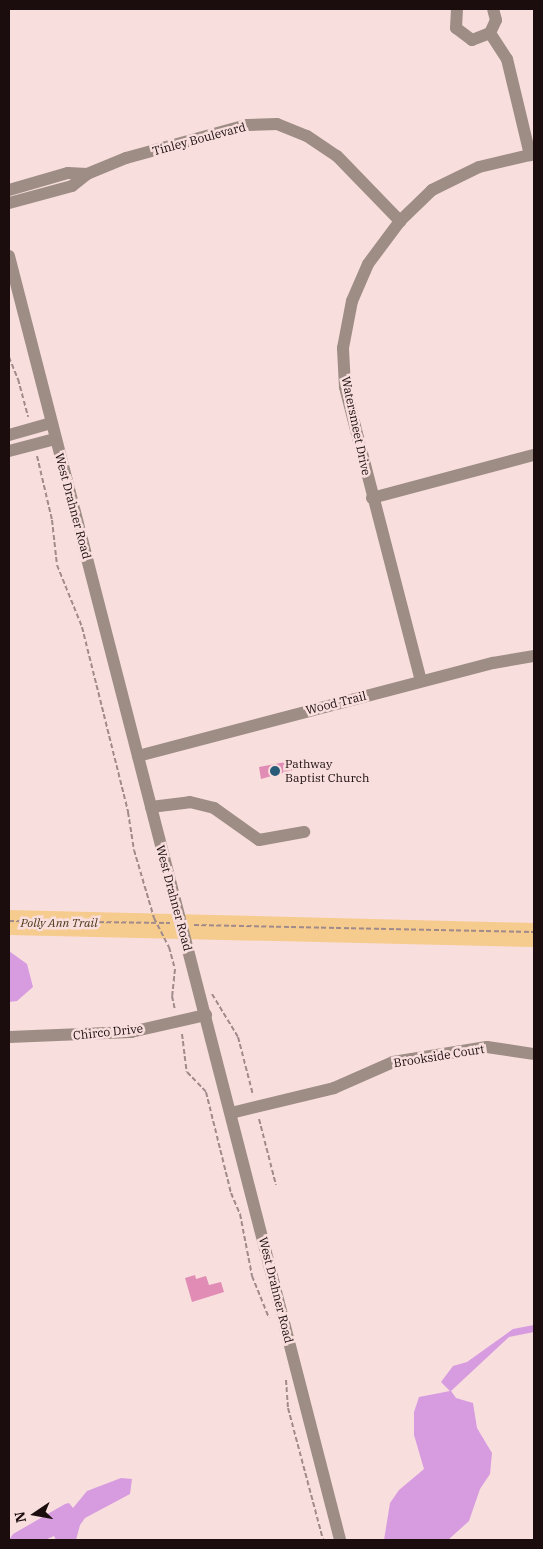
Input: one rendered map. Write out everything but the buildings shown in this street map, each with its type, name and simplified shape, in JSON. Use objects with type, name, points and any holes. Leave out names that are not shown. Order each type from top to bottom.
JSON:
[{"type":"street","points":[[457,9],[456,28],[466,38],[479,40],[490,33],[496,20],[493,9]]},
{"type":"street","points":[[490,33],[507,59],[532,154]]},
{"type":"street","name":"Tinley Boulevard","points":[[9,203],[72,186],[87,174],[126,158],[247,125],[277,124],[307,136],[337,156],[400,221]]},
{"type":"street","name":"Watersmeet Drive","points":[[421,682],[372,498],[345,387],[342,348],[352,301],[368,264],[400,221],[432,190],[479,167],[532,154]]},
{"type":"street","name":"Tinley Boulevard","points":[[9,190],[68,174],[87,174]]},
{"type":"street","name":"West Drahner Road","points":[[9,256],[340,1540]]},
{"type":"street","points":[[9,434],[51,423]]},
{"type":"street","points":[[9,451],[55,439]]},
{"type":"street","points":[[372,498],[534,455]]},
{"type":"street","name":"Wood Trail","points":[[138,756],[421,682],[534,656]]},
{"type":"street","points":[[151,807],[190,802],[214,808],[259,840],[304,832]]},
{"type":"street","name":"Chirco Drive","points":[[9,1037],[131,1032],[206,1015]]},
{"type":"street","name":"Brookside Court","points":[[231,1113],[334,1088],[393,1062],[486,1047],[534,1054]]},
{"type":"path","points":[[9,357],[18,379],[30,429]]},
{"type":"path","points":[[30,445],[39,461],[52,520],[57,565],[82,627],[128,812],[134,850],[154,918],[158,923],[175,969],[172,996],[188,1058],[187,1072],[206,1092],[231,1193],[240,1214],[252,1276],[272,1325]]},
{"type":"path","points":[[9,921],[180,923]]},
{"type":"path","points":[[193,933],[191,925],[534,932]]},
{"type":"path","points":[[209,988],[238,1037],[276,1185]]},
{"type":"path","points":[[286,1375],[288,1408],[323,1540]]},
{"type":"green space","name":"Polly Ann Trail","points":[[9,910],[534,923],[534,947],[9,935]]},
{"type":"shaded area","points":[[9,951],[27,964],[33,987],[17,1001],[9,1002]]},
{"type":"shaded area","points":[[534,1325],[534,1332],[509,1337],[451,1391],[456,1398],[473,1403],[477,1428],[492,1453],[490,1474],[480,1489],[469,1521],[448,1540],[384,1540],[390,1503],[399,1490],[424,1469],[414,1435],[414,1412],[419,1397],[450,1391],[441,1382],[453,1366],[467,1362],[513,1329]]},
{"type":"shaded area","points":[[121,1478],[132,1479],[130,1494],[85,1518],[80,1525],[76,1540],[56,1540],[54,1536],[45,1540],[9,1540],[13,1534],[65,1504],[69,1503],[73,1508],[87,1491]]},
{"type":"place","name":"Pathway Baptist Church","points":[[275,771]]}]
